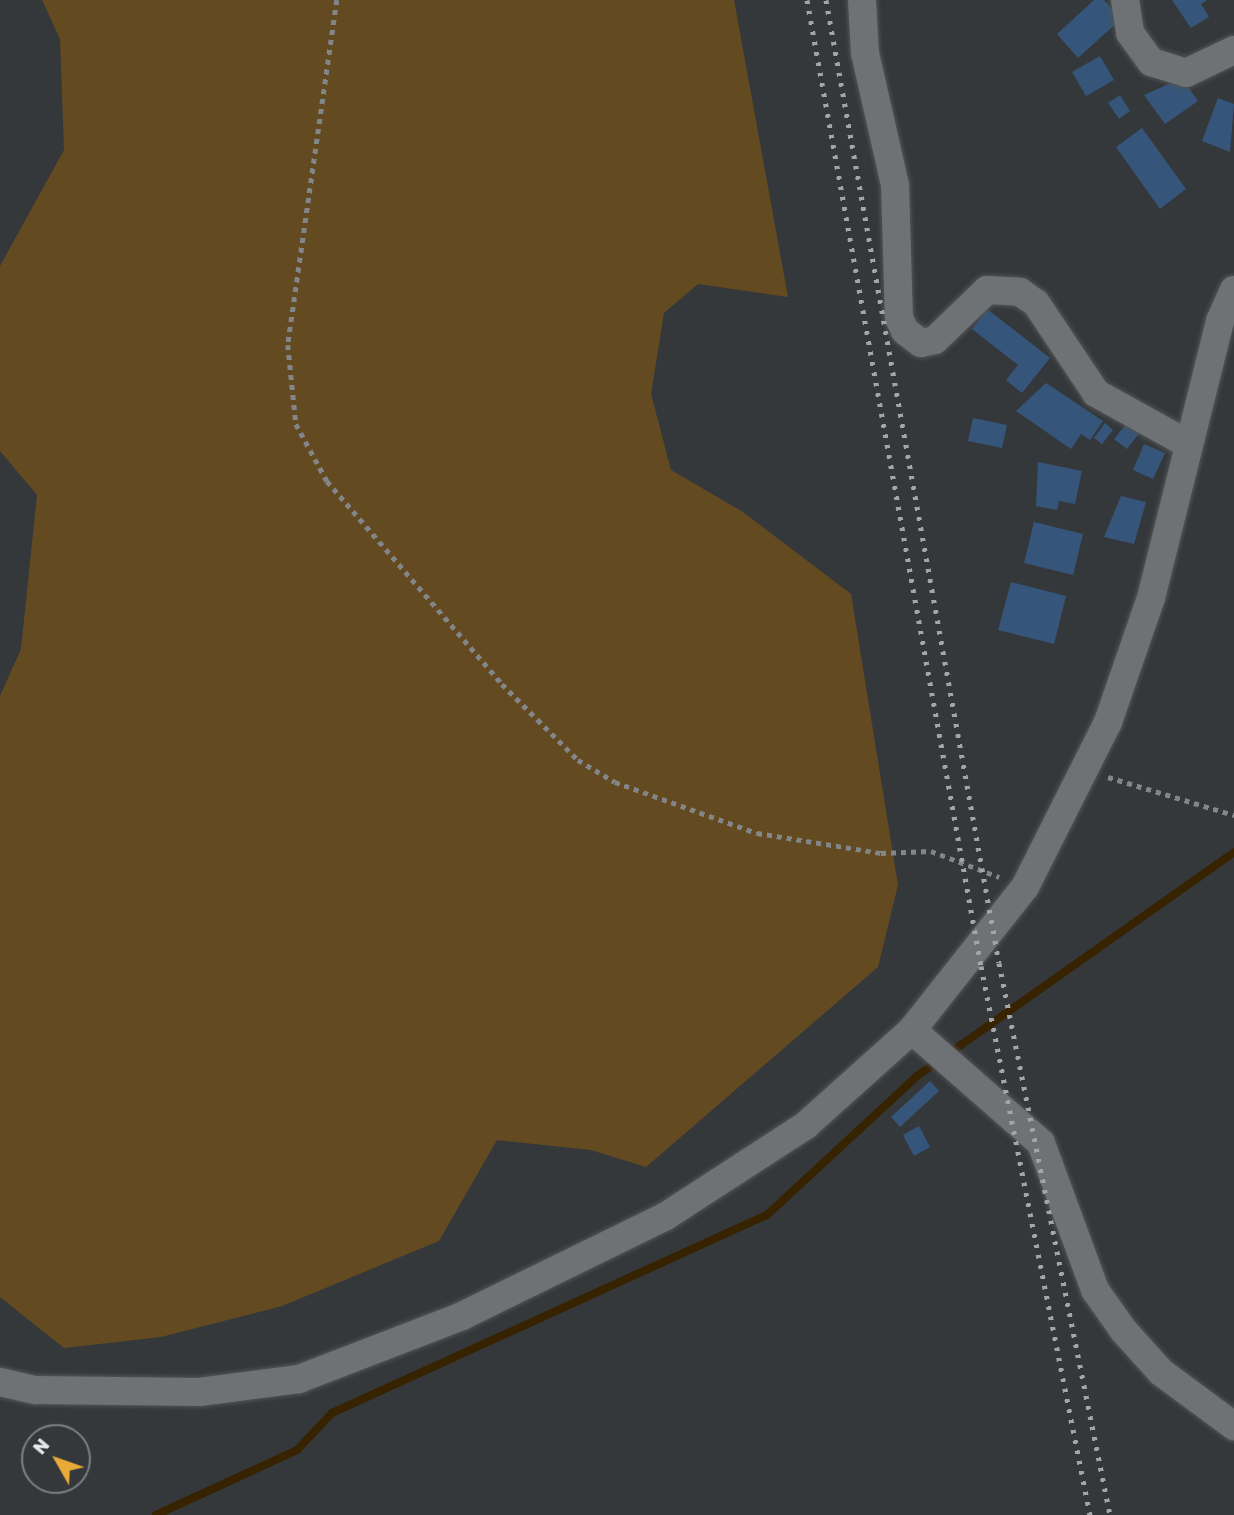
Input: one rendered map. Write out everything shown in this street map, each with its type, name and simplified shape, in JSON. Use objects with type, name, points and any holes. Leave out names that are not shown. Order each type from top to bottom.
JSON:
[{"type":"street","points":[[862,0],[865,53],[895,186],[899,318],[905,331],[921,343],[935,340],[987,290],[1020,292],[1036,303],[1096,393],[1188,444]]},
{"type":"street","points":[[1125,0],[1130,33],[1151,62],[1186,73],[1234,50]]},
{"type":"street","points":[[0,1382],[36,1390],[200,1392],[299,1379],[462,1316],[666,1216],[806,1125],[934,1047],[1025,887],[1108,722],[1151,598],[1188,444],[1234,290]]},
{"type":"street","points":[[934,1047],[1041,1143],[1095,1290],[1124,1331],[1161,1372],[1234,1426]]},
{"type":"path","points":[[337,0],[288,345],[296,424],[327,481],[502,684],[587,765],[615,782],[780,839],[881,853],[931,851],[1025,887]]},
{"type":"path","points":[[1084,770],[1234,815]]},
{"type":"shaded area","points":[[42,0],[734,0],[788,297],[698,284],[664,313],[651,394],[671,470],[743,512],[851,594],[898,885],[878,967],[646,1167],[591,1150],[497,1140],[439,1241],[282,1306],[161,1337],[64,1348],[0,1297],[0,696],[21,649],[37,495],[0,451],[0,266],[64,150],[60,39]]},
{"type":"building","points":[[1094,0],[1104,0],[1121,19],[1078,58],[1057,34]]},
{"type":"building","points":[[1172,0],[1207,0],[1201,4],[1209,17],[1191,28]]},
{"type":"building","points":[[1100,56],[1114,80],[1086,96],[1072,72]]},
{"type":"building","points":[[1182,78],[1198,101],[1165,124],[1144,95]]},
{"type":"building","points":[[1120,95],[1130,111],[1119,119],[1108,103]]},
{"type":"building","points":[[1218,98],[1234,104],[1230,152],[1202,141]]},
{"type":"building","points":[[1142,128],[1186,189],[1160,209],[1116,147]]},
{"type":"building","points":[[987,309],[1050,358],[1022,393],[1006,380],[1018,365],[972,329]]},
{"type":"building","points":[[1046,383],[1103,421],[1090,440],[1081,434],[1071,449],[1016,411]]},
{"type":"building","points":[[973,418],[1007,425],[1002,448],[968,441]]},
{"type":"building","points":[[1105,423],[1113,430],[1102,444],[1094,438]]},
{"type":"building","points":[[1127,423],[1140,432],[1127,449],[1114,439]]},
{"type":"building","points":[[1144,444],[1165,453],[1153,479],[1133,470]]},
{"type":"building","points":[[1038,462],[1082,471],[1075,504],[1059,501],[1057,510],[1036,506]]},
{"type":"building","points":[[1121,496],[1146,502],[1134,544],[1104,537]]},
{"type":"building","points":[[1034,522],[1083,534],[1073,575],[1024,563]]},
{"type":"building","points":[[1011,582],[1066,596],[1054,644],[998,630]]},
{"type":"building","points":[[930,1081],[939,1091],[900,1127],[891,1117]]},
{"type":"building","points":[[919,1126],[930,1147],[914,1156],[903,1135]]},
{"type":"waterway","points":[[156,1515],[297,1450],[332,1413],[767,1215],[917,1076],[1234,852]]},
{"type":"railway","points":[[807,0],[981,966],[1090,1515]]},
{"type":"railway","points":[[826,0],[999,963],[1110,1515]]}]
